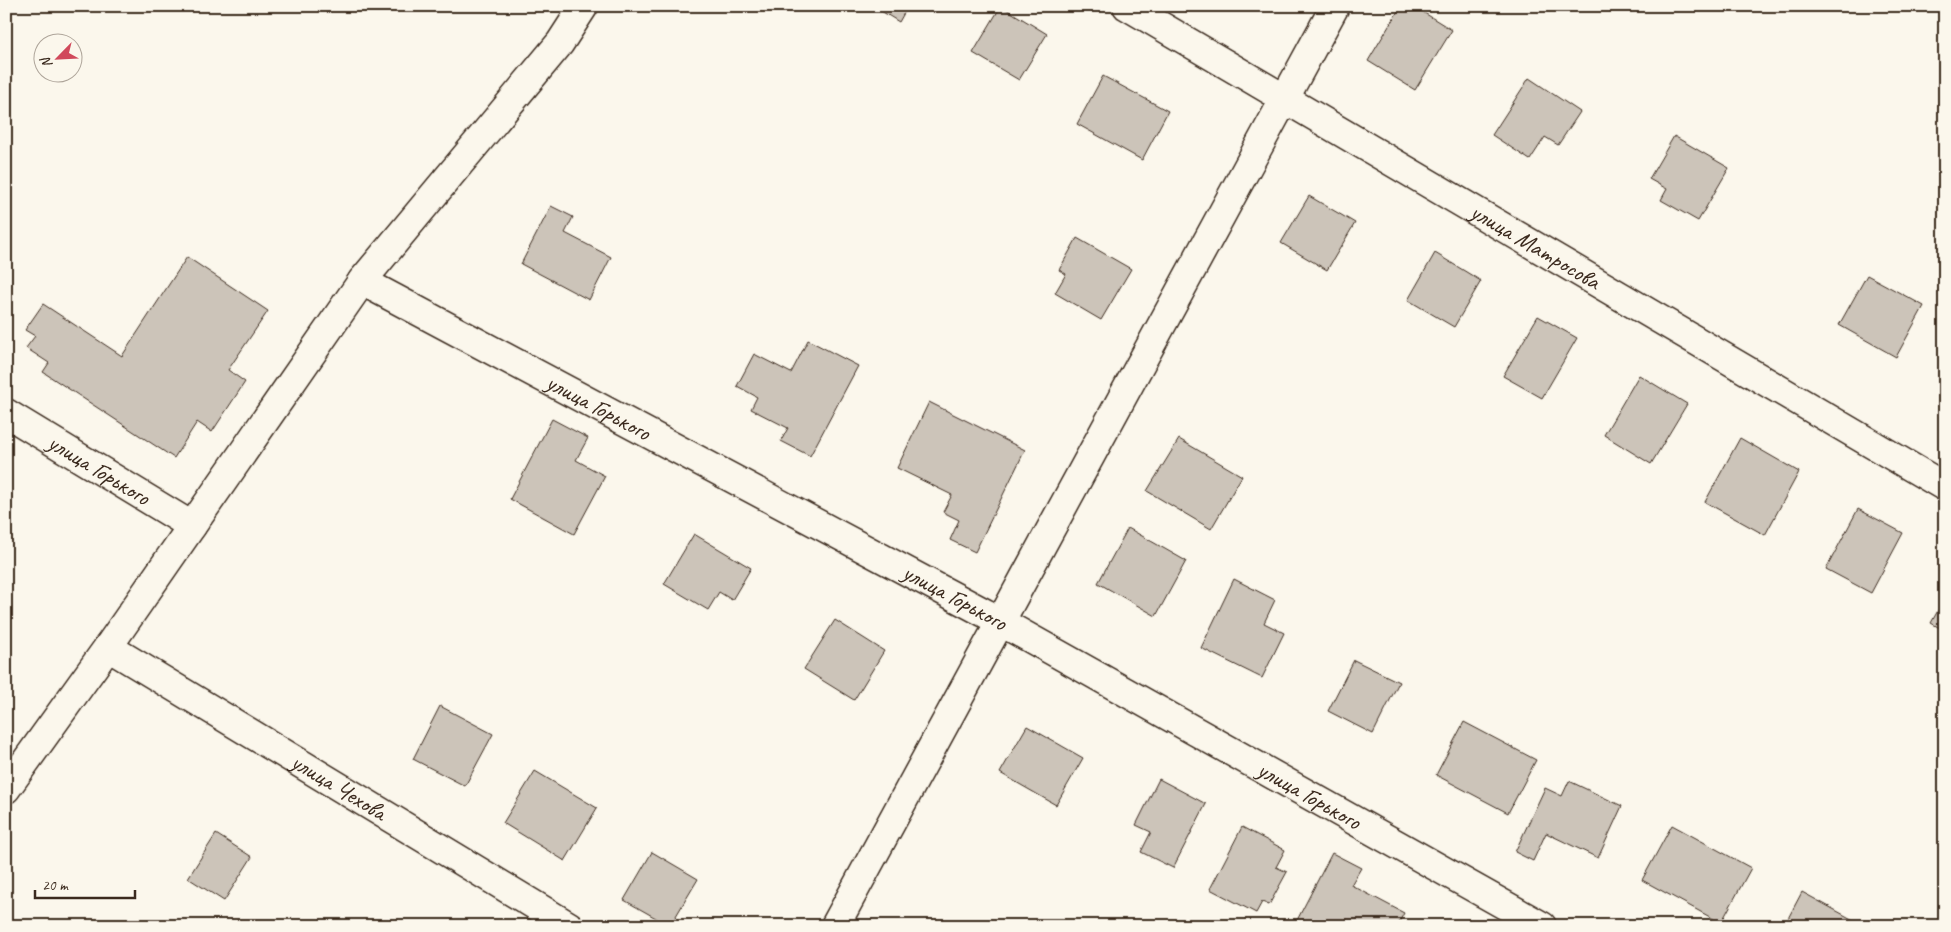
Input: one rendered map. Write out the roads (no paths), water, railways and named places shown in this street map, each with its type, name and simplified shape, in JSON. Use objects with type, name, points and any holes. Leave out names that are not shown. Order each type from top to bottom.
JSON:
[{"type":"street","points":[[6,789],[108,647],[362,281],[560,43],[584,6]]},
{"type":"street","name":"улица Матросова","points":[[1127,6],[1945,487]]},
{"type":"street","points":[[835,926],[1335,6]]},
{"type":"street","name":"улица Горького","points":[[362,281],[1000,622],[1542,926]]},
{"type":"street","name":"улица Горького","points":[[6,413],[192,526]]},
{"type":"street","name":"улица Чехова","points":[[108,647],[569,926]]}]
